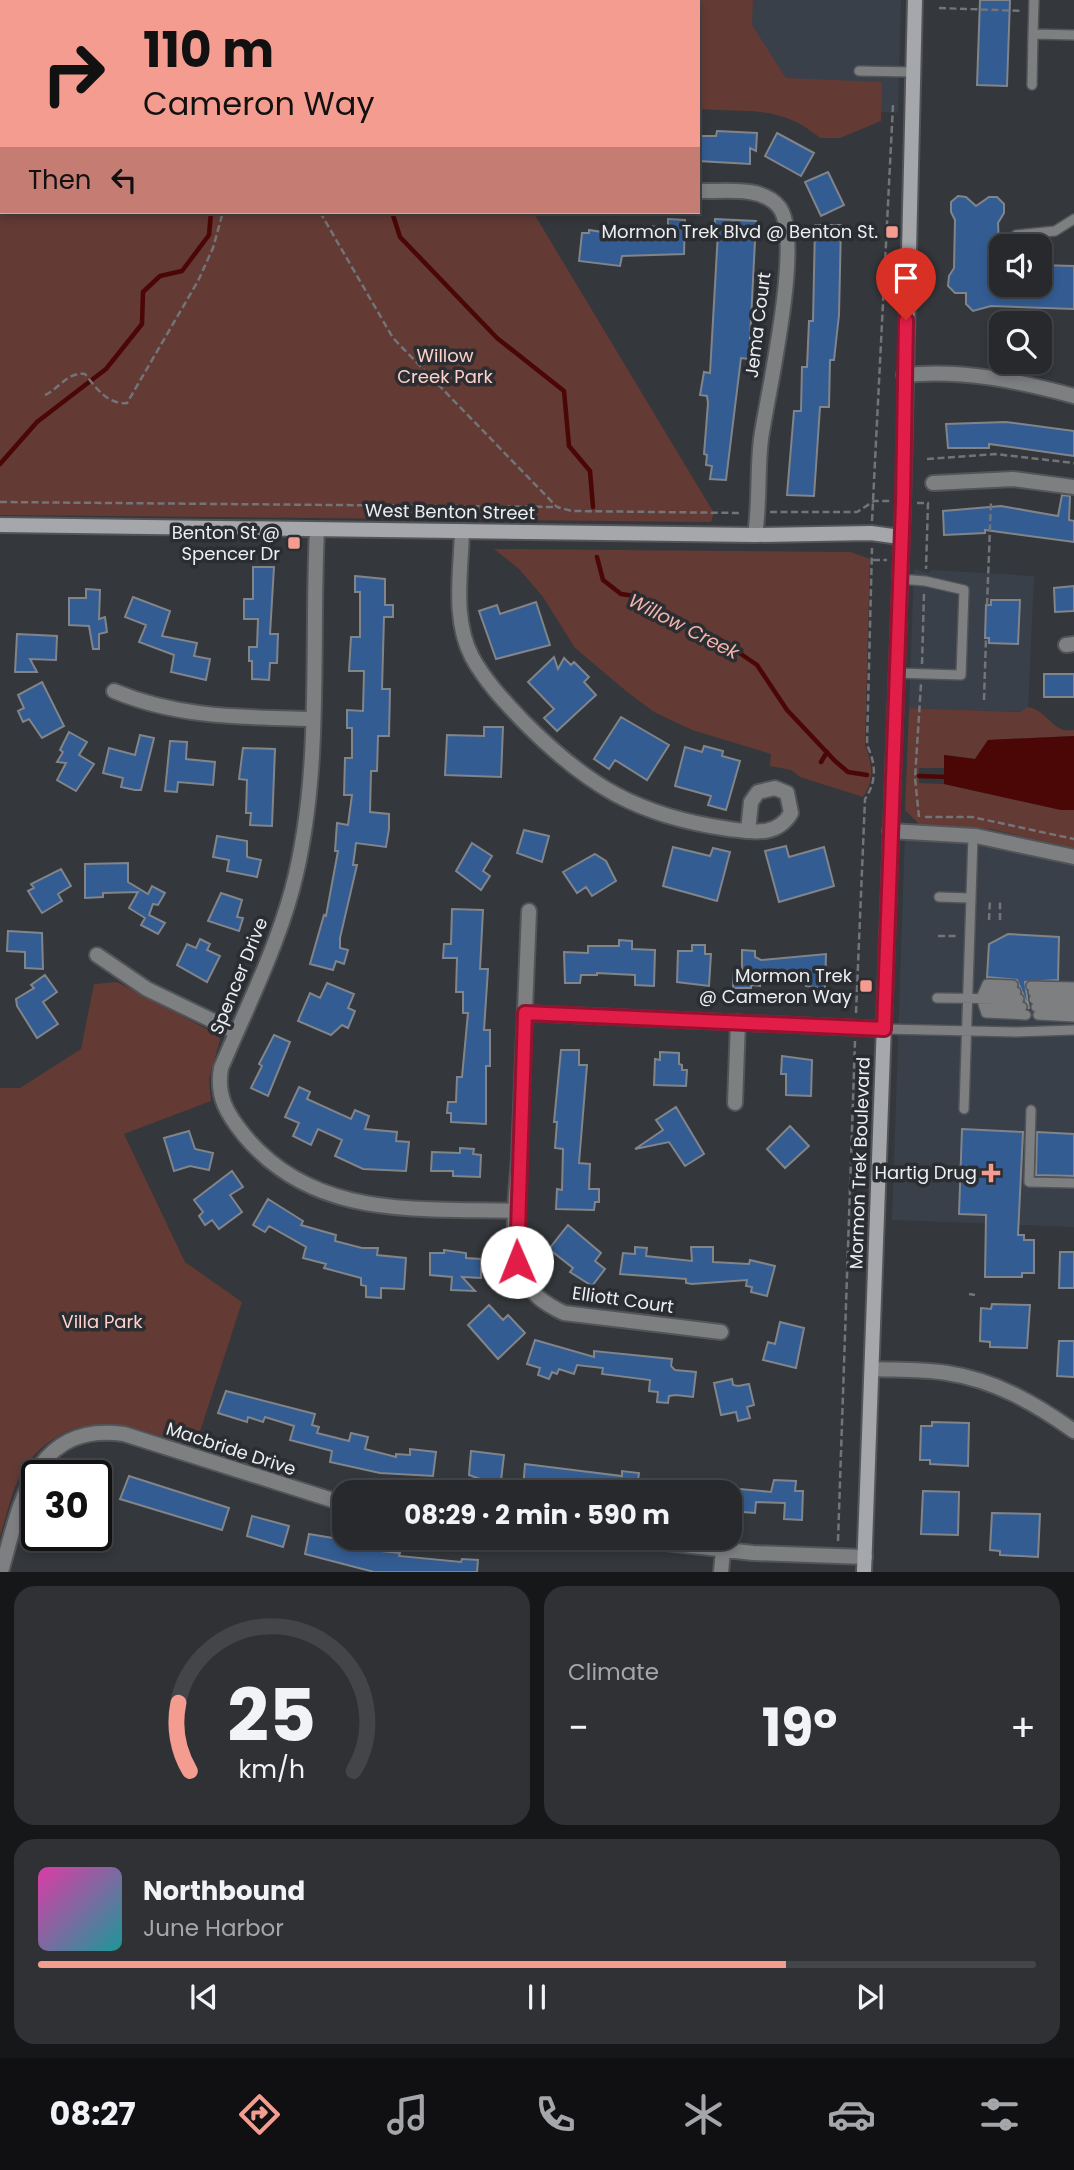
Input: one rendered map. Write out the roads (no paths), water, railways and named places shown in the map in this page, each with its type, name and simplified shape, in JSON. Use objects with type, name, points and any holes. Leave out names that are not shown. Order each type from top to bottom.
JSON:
[{"type":"main road","name":"Mormon Trek Boulevard","points":[[864,1564],[884,1029],[915,0]]},
{"type":"main road","name":"West Benton Street","points":[[0,525],[755,535],[871,533],[900,537]]},
{"type":"street","name":"Jema Court","points":[[700,191],[761,194],[777,204],[784,214],[787,227],[784,300],[761,438],[755,535]]},
{"type":"street","points":[[905,375],[929,373],[998,377],[1074,396]]},
{"type":"street","points":[[933,483],[1013,479],[1074,487]]},
{"type":"street","name":"Spencer Drive","points":[[317,530],[312,719],[306,812],[292,890],[271,956],[221,1068],[218,1083],[222,1103],[252,1144],[294,1178],[344,1201],[370,1206],[517,1211]]},
{"type":"street","points":[[461,531],[460,611],[463,634],[483,675],[509,706],[576,771],[603,789],[658,813],[748,831]]},
{"type":"street","points":[[114,691],[164,709],[198,715],[312,719]]},
{"type":"street","points":[[890,831],[973,836],[1074,857]]},
{"type":"street","name":"Elliott Court","points":[[529,911],[517,1262],[531,1292],[547,1305],[581,1316],[721,1332]]},
{"type":"street","points":[[97,955],[147,989],[236,1032]]},
{"type":"street","points":[[525,1013],[884,1029]]},
{"type":"street","points":[[735,1103],[738,1022]]},
{"type":"street","points":[[872,1369],[952,1373],[991,1384],[1041,1408],[1074,1431]]},
{"type":"street","name":"Macbride Drive","points":[[1,1572],[32,1474],[58,1447],[105,1432],[124,1434],[332,1500]]},
{"type":"street","points":[[721,1572],[723,1550]]},
{"type":"street","points":[[739,1550],[838,1556],[864,1564]]},
{"type":"lane","points":[[1032,85],[1034,0]]},
{"type":"lane","points":[[1033,34],[1074,35]]},
{"type":"lane","points":[[859,71],[913,72]]},
{"type":"lane","points":[[1026,234],[1055,231],[1074,219]]},
{"type":"lane","points":[[895,673],[961,675],[964,614],[964,590],[925,581],[898,579]]},
{"type":"lane","points":[[964,1109],[973,836]]},
{"type":"lane","points":[[939,897],[970,898]]},
{"type":"lane","points":[[987,984],[1019,999],[986,1013],[981,998],[987,984]]},
{"type":"lane","points":[[1034,1000],[1074,987]]},
{"type":"lane","points":[[1034,1000],[1074,994]]},
{"type":"lane","points":[[937,998],[1019,999]]},
{"type":"lane","points":[[1034,1000],[1074,1001]]},
{"type":"lane","points":[[1034,1000],[1074,1009]]},
{"type":"lane","points":[[1034,1000],[1074,1017]]},
{"type":"lane","points":[[884,1029],[1074,1030]]},
{"type":"lane","points":[[1031,1110],[1029,1182],[1074,1183]]},
{"type":"waterway","points":[[0,464],[37,422],[106,369],[142,324],[143,292],[160,276],[182,271],[209,235],[211,214]]},
{"type":"waterway","name":"Willow Creek","points":[[393,214],[400,237],[497,338],[564,391],[569,446],[590,471],[593,507]]},
{"type":"waterway","name":"Willow Creek","points":[[597,557],[603,580],[621,594],[635,596],[658,612],[719,639],[757,665],[787,710],[835,761],[848,772],[867,775]]},
{"type":"waterway","points":[[821,762],[827,752]]},
{"type":"waterway","name":"Willow Creek","points":[[919,776],[947,777]]},
{"type":"place","name":"Mormon Trek Blvd @ Benton St.","points":[[892,232]]},
{"type":"place","name":"Benton St @ Spencer Dr","points":[[294,543]]},
{"type":"place","name":"Mormon Trek @ Cameron Way","points":[[866,986]]},
{"type":"place","name":"Hartig Drug","points":[[991,1173]]},
{"type":"park label","name":"Willow Creek Park","points":[[445,366]]},
{"type":"park label","name":"Villa Park","points":[[102,1322]]}]
